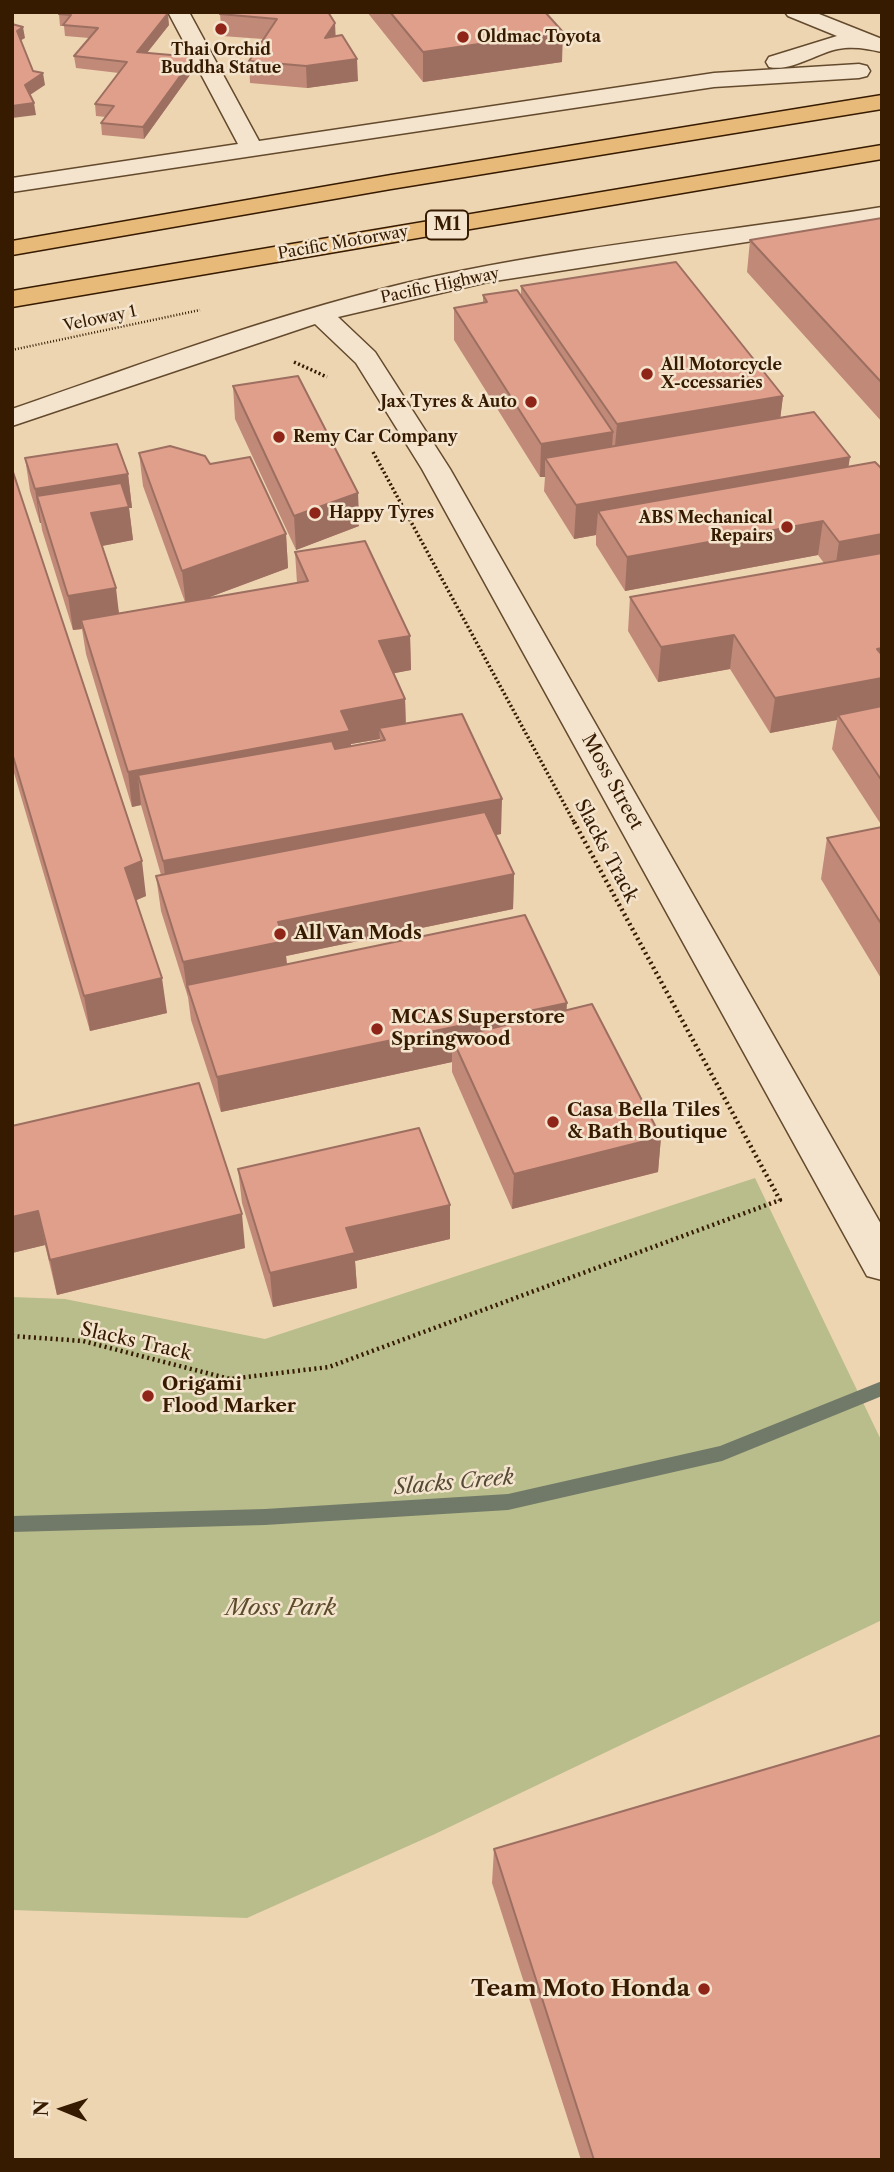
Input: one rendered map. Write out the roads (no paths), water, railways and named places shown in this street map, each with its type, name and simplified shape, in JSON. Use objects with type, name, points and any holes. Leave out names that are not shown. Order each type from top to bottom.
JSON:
[{"type":"highway","points":[[12,248],[391,182],[882,102]]},
{"type":"highway","name":"Pacific Motorway","points":[[12,299],[882,152]]},
{"type":"street","points":[[178,12],[251,147]]},
{"type":"street","points":[[784,12],[813,37],[819,49],[817,56],[827,64],[859,71]]},
{"type":"street","points":[[795,12],[876,43]]},
{"type":"street","points":[[714,80],[819,49],[836,41],[876,43]]},
{"type":"street","points":[[12,185],[251,147],[714,80],[859,71],[882,67]]},
{"type":"street","name":"Pacific Highway","points":[[12,418],[321,315],[400,293],[497,273],[882,214]]},
{"type":"street","name":"Moss Street","points":[[321,315],[366,358],[436,469],[881,1263]]},
{"type":"waterway","name":"Slacks Creek","points":[[12,1524],[265,1517],[508,1502],[722,1453],[882,1388]]},
{"type":"place","name":"Thai Orchid Buddha Statue","points":[[221,29]]},
{"type":"place","name":"Oldmac Toyota","points":[[463,37]]},
{"type":"place","name":"All Motorcycle X-ccessaries","points":[[647,374]]},
{"type":"place","name":"Jax Tyres & Auto","points":[[531,402]]},
{"type":"place","name":"Remy Car Company","points":[[279,437]]},
{"type":"place","name":"Happy Tyres","points":[[315,513]]},
{"type":"place","name":"ABS Mechanical Repairs","points":[[787,527]]},
{"type":"place","name":"All Van Mods","points":[[280,934]]},
{"type":"place","name":"MCAS Superstore Springwood","points":[[377,1029]]},
{"type":"place","name":"Casa Bella Tiles & Bath Boutique","points":[[553,1122]]},
{"type":"place","name":"Origami Flood Marker","points":[[148,1396]]},
{"type":"place","name":"Team Moto Honda","points":[[704,1989]]},
{"type":"park label","name":"Moss Park","points":[[281,1608]]}]
